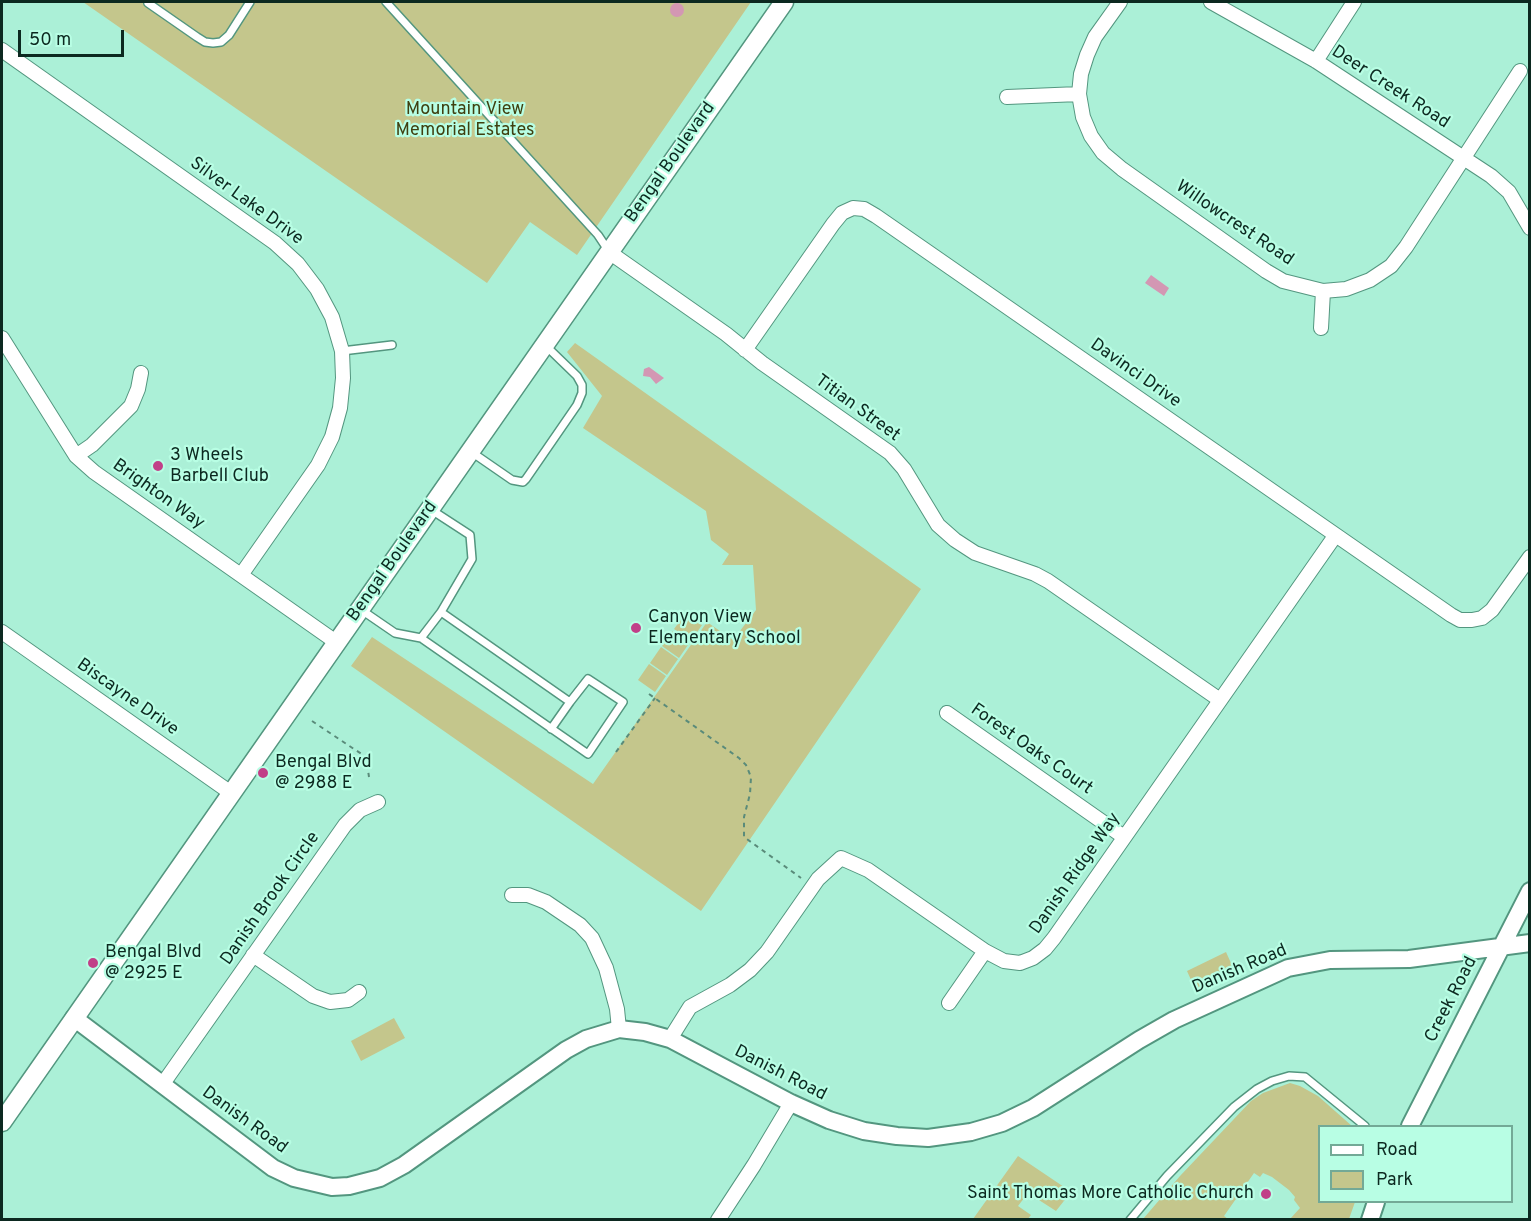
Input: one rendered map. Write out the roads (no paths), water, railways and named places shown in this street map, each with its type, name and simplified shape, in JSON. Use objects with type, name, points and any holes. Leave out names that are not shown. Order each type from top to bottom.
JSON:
[{"type":"main road","name":"Bengal Boulevard","points":[[2,1122],[784,2]]},
{"type":"street","name":"Willowcrest Road","points":[[1120,2],[1095,38],[1081,74],[1079,94],[1083,117],[1091,136],[1103,153],[1122,169],[1283,281],[1323,291],[1346,289],[1370,280],[1391,266],[1406,248],[1520,71]]},
{"type":"street","name":"Deer Creek Road","points":[[1211,2],[1316,61],[1491,176],[1509,192],[1530,228]]},
{"type":"street","points":[[1316,61],[1354,2]]},
{"type":"street","name":"Silver Lake Drive","points":[[2,50],[275,243],[298,264],[317,289],[332,317],[342,351],[343,378],[340,408],[332,437],[318,465],[241,575]]},
{"type":"street","points":[[1007,97],[1079,94]]},
{"type":"street","name":"Davinci Drive","points":[[745,350],[842,213],[853,208],[864,209],[1335,536],[1460,620],[1482,618],[1492,610],[1530,557]]},
{"type":"street","name":"Titian Street","points":[[609,252],[890,453],[904,469],[938,525],[955,540],[975,553],[1035,574],[1048,581],[1220,700]]},
{"type":"street","points":[[1322,328],[1323,291]]},
{"type":"street","name":"Brighton Way","points":[[2,338],[76,456],[94,472],[336,642]]},
{"type":"street","points":[[76,456],[92,445],[131,406],[141,373]]},
{"type":"street","name":"Danish Ridge Way","points":[[670,1039],[690,1007],[730,985],[750,970],[766,952],[818,879],[842,858],[868,870],[985,951],[1004,961],[1020,963],[1033,958],[1045,949],[1335,536]]},
{"type":"street","name":"Biscayne Drive","points":[[2,632],[231,793]]},
{"type":"street","name":"Forest Oaks Court","points":[[947,713],[1125,837]]},
{"type":"street","name":"Danish Brook Circle","points":[[162,1085],[345,825],[360,810],[378,802]]},
{"type":"street","name":"Creek Road","points":[[1411,1125],[1530,891]]},
{"type":"street","points":[[512,895],[528,895],[546,902],[580,925],[592,938],[606,968],[617,1009],[619,1029]]},
{"type":"street","name":"Danish Road","points":[[74,1018],[273,1168],[294,1178],[332,1187],[349,1186],[380,1178],[404,1165],[566,1050],[586,1039],[619,1029],[645,1032],[670,1039],[791,1103],[829,1120],[864,1131],[928,1138],[1002,1123],[1033,1108],[1138,1040],[1174,1020],[1287,968],[1330,960],[1409,959],[1530,943]]},
{"type":"street","points":[[949,1003],[985,951]]},
{"type":"street","points":[[253,955],[313,996],[330,1002],[348,1000],[359,992]]},
{"type":"street","points":[[718,1220],[791,1103]]},
{"type":"street","points":[[1370,1220],[1376,1203]]},
{"type":"lane","points":[[148,3],[205,42],[213,43],[221,42],[229,35],[250,2]]},
{"type":"lane","points":[[386,2],[598,236],[609,252]]},
{"type":"lane","points":[[342,351],[392,345]]},
{"type":"lane","points":[[470,452],[512,480],[523,482],[577,405],[582,393],[582,385],[577,376],[544,345]]},
{"type":"lane","points":[[421,638],[441,612],[472,559],[470,535],[430,509]]},
{"type":"lane","points":[[360,609],[395,633],[421,638],[551,729],[588,754],[623,702],[588,679],[551,729]]},
{"type":"lane","points":[[441,612],[570,702]]},
{"type":"lane","points":[[1131,1220],[1167,1176],[1234,1107],[1257,1089],[1272,1081],[1289,1076],[1305,1077],[1364,1125]]},
{"type":"place","name":"3 Wheels Barbell Club","points":[[158,466]]},
{"type":"place","name":"Canyon View Elementary School","points":[[636,628]]},
{"type":"place","name":"Bengal Blvd @ 2988 E","points":[[263,773]]},
{"type":"place","name":"Bengal Blvd @ 2925 E","points":[[93,963]]},
{"type":"place","name":"Saint Thomas More Catholic Church","points":[[1266,1194]]},
{"type":"park label","name":"Mountain View Memorial Estates","points":[[465,120]]}]
